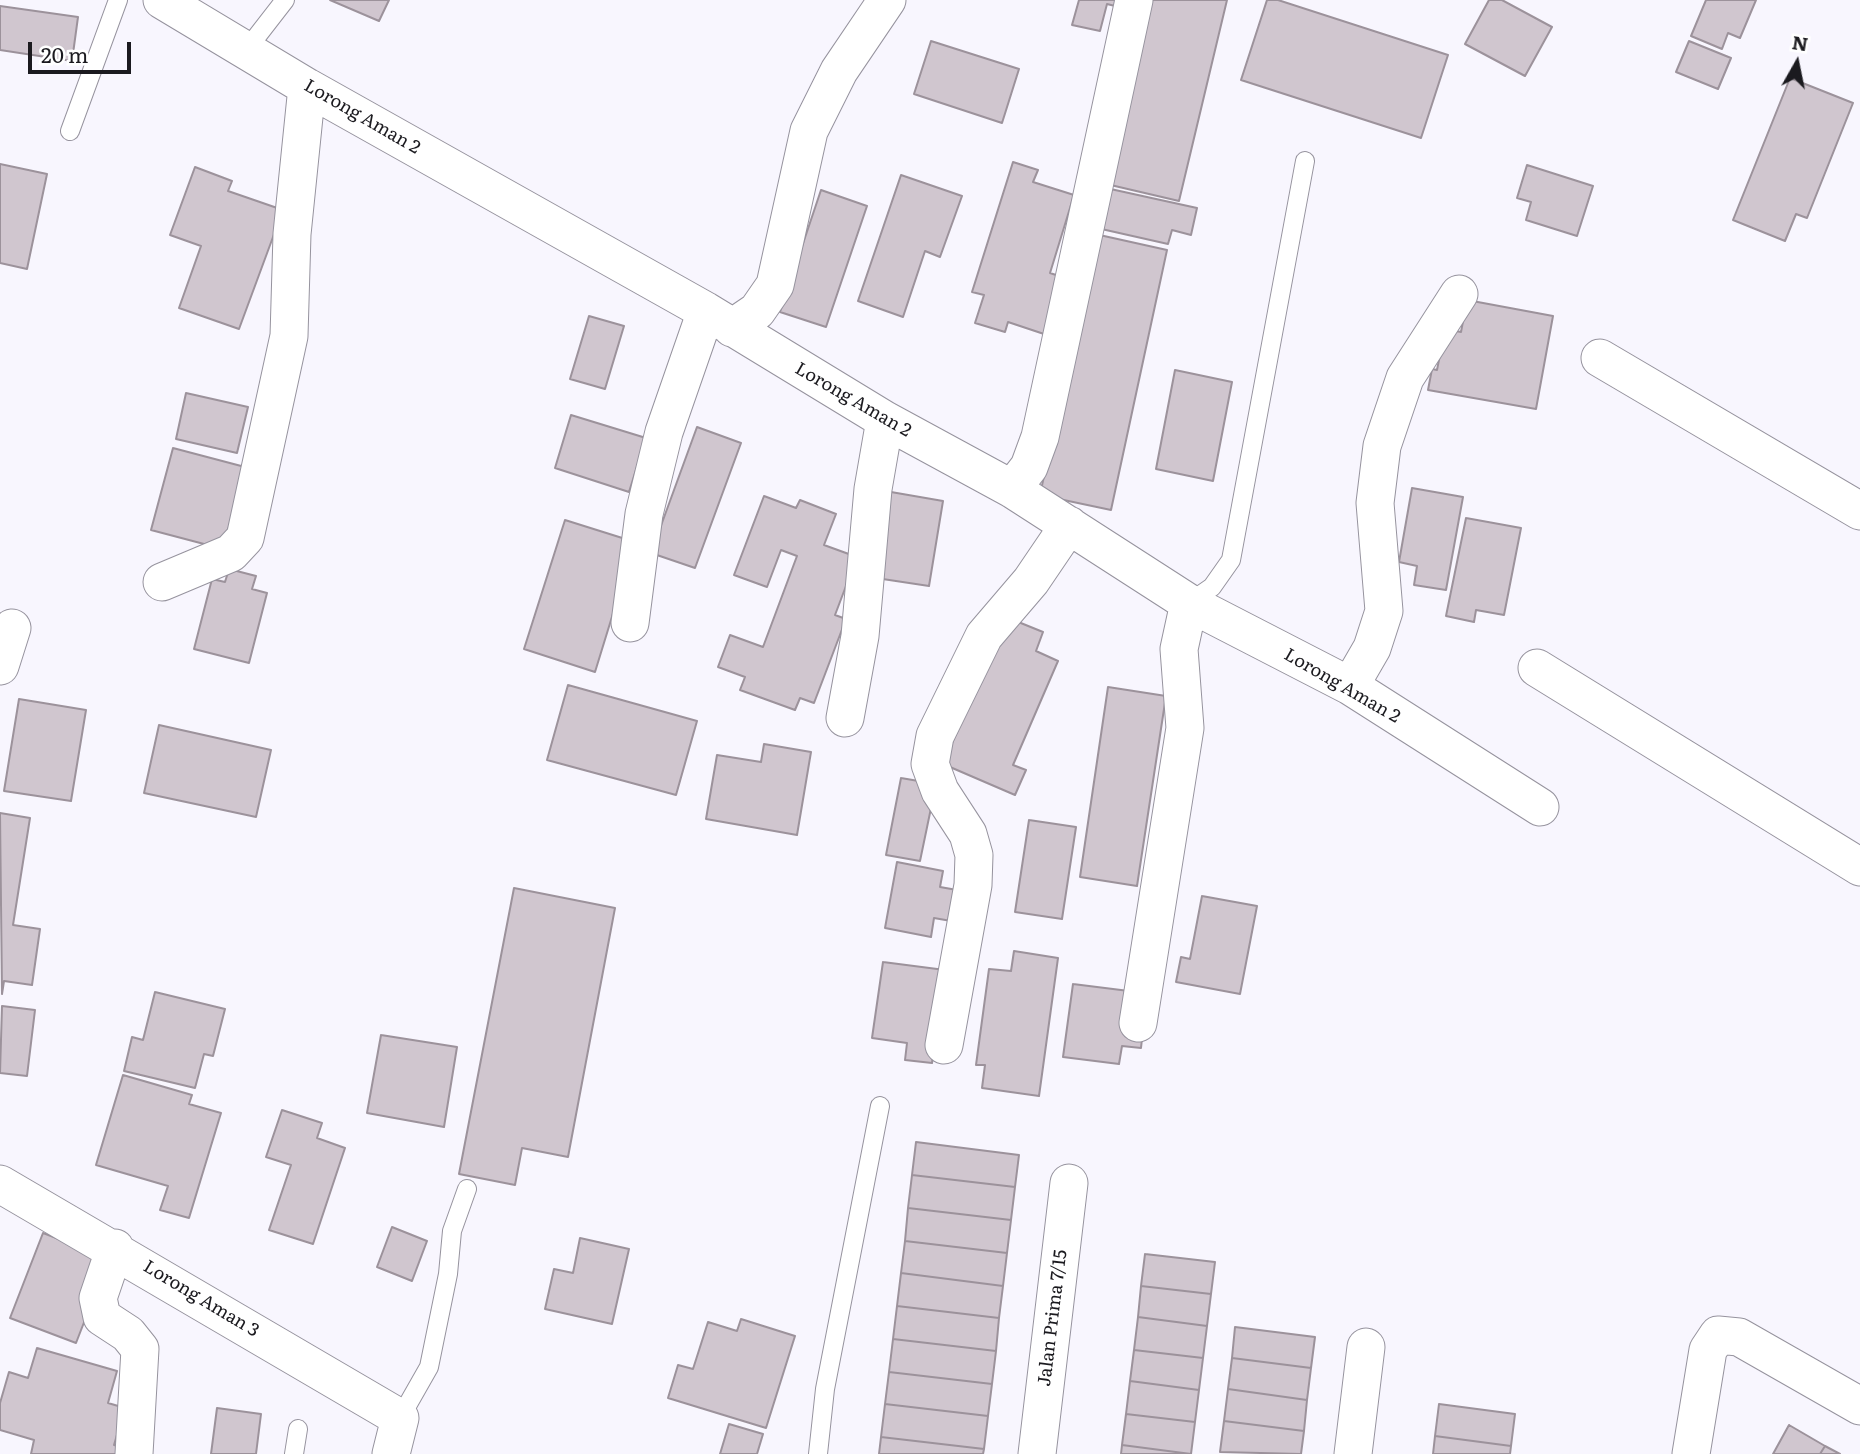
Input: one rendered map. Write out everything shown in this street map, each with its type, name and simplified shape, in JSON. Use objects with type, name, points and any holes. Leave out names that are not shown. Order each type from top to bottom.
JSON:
[{"type":"street","name":"Lorong Aman 2","points":[[162,0],[307,87],[719,320],[885,420],[1012,489],[1189,603],[1350,686],[1540,807]]},
{"type":"street","points":[[630,623],[644,514],[661,446],[719,320],[757,311],[775,285],[809,131],[839,71],[887,0]]},
{"type":"street","points":[[1012,489],[1029,467],[1040,437],[1134,0]]},
{"type":"street","points":[[162,582],[231,553],[245,538],[289,336],[292,234],[307,87]]},
{"type":"street","points":[[1350,686],[1373,648],[1384,611],[1375,503],[1382,446],[1405,378],[1459,294]]},
{"type":"street","points":[[1600,358],[1860,511]]},
{"type":"street","points":[[845,718],[860,636],[873,489],[885,420]]},
{"type":"street","points":[[944,1045],[973,885],[974,855],[968,834],[940,791],[930,764],[934,736],[984,636],[1031,581],[1069,526]]},
{"type":"street","points":[[1138,1023],[1185,727],[1180,649],[1189,603]]},
{"type":"street","points":[[0,666],[12,628]]},
{"type":"street","points":[[1536,668],[1860,867]]},
{"type":"street","name":"Jalan Prima 7/15","points":[[1037,1454],[1069,1183]]},
{"type":"street","name":"Lorong Aman 3","points":[[0,1184],[115,1248],[400,1418]]},
{"type":"street","points":[[115,1248],[98,1298],[102,1317],[128,1334],[139,1349],[134,1454]]},
{"type":"street","points":[[1691,1454],[1708,1350],[1718,1335],[1739,1337],[1860,1406]]},
{"type":"street","points":[[1353,1454],[1366,1347]]},
{"type":"street","points":[[391,1454],[400,1418]]},
{"type":"lane","points":[[71,131],[118,0]]},
{"type":"lane","points":[[247,49],[285,0]]},
{"type":"lane","points":[[1189,603],[1212,587],[1231,560],[1305,161]]},
{"type":"lane","points":[[818,1454],[825,1389],[880,1105]]},
{"type":"lane","points":[[400,1418],[429,1367],[448,1274],[452,1231],[467,1189]]},
{"type":"lane","points":[[294,1454],[298,1429]]},
{"type":"building","points":[[330,0],[389,0],[379,21]]},
{"type":"building","points":[[1079,0],[1125,0],[1123,8],[1107,4],[1100,31],[1072,25]]},
{"type":"building","points":[[1145,0],[1227,0],[1179,201],[1102,183]]},
{"type":"building","points":[[1267,0],[1278,0],[1448,55],[1421,138],[1241,80]]},
{"type":"building","points":[[1489,0],[1502,0],[1552,27],[1525,76],[1465,44]]},
{"type":"building","points":[[1706,0],[1756,0],[1740,38],[1728,33],[1722,49],[1691,36]]},
{"type":"building","points":[[0,6],[78,17],[72,61],[0,50]]},
{"type":"building","points":[[931,41],[1019,69],[1002,123],[914,94]]},
{"type":"building","points":[[1689,41],[1731,58],[1718,89],[1676,72]]},
{"type":"building","points":[[1790,78],[1853,103],[1807,218],[1796,214],[1785,241],[1733,220]]},
{"type":"building","points":[[1013,162],[1038,170],[1033,182],[1074,195],[1050,273],[1062,277],[1044,334],[1008,322],[1005,332],[975,323],[984,295],[972,292]]},
{"type":"building","points":[[0,164],[47,174],[27,269],[0,263]]},
{"type":"building","points":[[1527,165],[1593,186],[1577,236],[1526,220],[1531,202],[1517,198]]},
{"type":"building","points":[[195,167],[232,181],[228,191],[283,210],[239,329],[179,308],[201,246],[170,235]]},
{"type":"building","points":[[901,175],[962,196],[940,257],[925,251],[903,317],[858,301]]},
{"type":"building","points":[[1106,188],[1197,208],[1191,235],[1172,230],[1168,244],[1097,228]]},
{"type":"building","points":[[821,190],[867,206],[826,327],[780,312]]},
{"type":"building","points":[[1095,234],[1167,250],[1111,510],[1040,495]]},
{"type":"building","points":[[1467,300],[1553,316],[1536,409],[1428,390],[1432,369],[1437,370],[1445,329],[1461,332]]},
{"type":"building","points":[[589,316],[624,326],[605,389],[570,379]]},
{"type":"building","points":[[1175,370],[1232,382],[1213,481],[1156,469]]},
{"type":"building","points":[[186,393],[248,407],[237,453],[176,439]]},
{"type":"building","points":[[571,415],[646,438],[629,492],[555,468]]},
{"type":"building","points":[[697,427],[741,443],[695,568],[651,553]]},
{"type":"building","points":[[173,448],[245,467],[223,549],[151,530]]},
{"type":"building","points":[[1412,488],[1463,497],[1446,590],[1414,585],[1417,566],[1399,562]]},
{"type":"building","points":[[891,492],[943,501],[929,586],[876,578]]},
{"type":"building","points":[[764,496],[796,508],[800,500],[836,514],[824,545],[857,557],[835,615],[846,619],[814,703],[800,698],[795,710],[740,690],[745,677],[718,667],[730,635],[763,647],[797,556],[781,550],[767,587],[734,575]]},
{"type":"building","points":[[1466,518],[1521,528],[1504,615],[1476,610],[1474,622],[1446,616]]},
{"type":"building","points":[[565,520],[635,542],[595,672],[524,649]]},
{"type":"building","points":[[229,569],[256,576],[252,589],[267,593],[249,663],[194,649],[212,579],[225,582]]},
{"type":"building","points":[[1006,617],[1043,632],[1036,651],[1058,661],[1013,765],[1026,770],[1015,795],[943,764]]},
{"type":"building","points":[[568,685],[697,721],[676,795],[547,760]]},
{"type":"building","points":[[1108,687],[1166,696],[1137,886],[1080,877]]},
{"type":"building","points":[[19,699],[86,710],[71,801],[4,791]]},
{"type":"building","points":[[159,725],[271,750],[256,817],[144,793]]},
{"type":"building","points":[[764,744],[811,752],[797,835],[706,819],[717,755],[761,762]]},
{"type":"building","points":[[901,778],[936,784],[920,861],[886,855]]},
{"type":"building","points":[[0,813],[30,818],[13,925],[40,929],[32,985],[4,981],[2,994]]},
{"type":"building","points":[[1029,820],[1076,827],[1062,919],[1015,912]]},
{"type":"building","points":[[897,862],[943,871],[940,887],[957,890],[951,921],[934,918],[931,937],[885,928]]},
{"type":"building","points":[[514,888],[615,908],[568,1157],[522,1148],[515,1185],[459,1174]]},
{"type":"building","points":[[1202,896],[1257,906],[1240,994],[1176,982],[1181,957],[1190,959]]},
{"type":"building","points":[[1014,951],[1058,958],[1039,1096],[982,1088],[985,1065],[976,1065],[989,969],[1011,971]]},
{"type":"building","points":[[883,962],[945,970],[932,1063],[905,1060],[907,1043],[872,1038]]},
{"type":"building","points":[[1073,984],[1129,991],[1145,1011],[1141,1048],[1122,1046],[1119,1064],[1063,1057]]},
{"type":"building","points":[[155,992],[225,1009],[213,1056],[204,1054],[195,1088],[124,1071],[132,1037],[143,1040]]},
{"type":"building","points":[[2,1006],[35,1010],[27,1076],[0,1073]]},
{"type":"building","points":[[381,1035],[457,1047],[444,1127],[367,1113]]},
{"type":"building","points":[[123,1075],[192,1095],[189,1104],[221,1113],[189,1218],[160,1210],[168,1186],[96,1165]]},
{"type":"building","points":[[282,1110],[322,1123],[317,1138],[345,1148],[313,1244],[269,1230],[291,1165],[266,1157]]},
{"type":"building","points":[[916,1142],[1019,1155],[1015,1187],[912,1175]]},
{"type":"building","points":[[912,1175],[1015,1187],[1011,1220],[908,1208]]},
{"type":"building","points":[[908,1208],[1011,1220],[1007,1253],[905,1241]]},
{"type":"building","points":[[392,1227],[427,1241],[412,1281],[377,1267]]},
{"type":"building","points":[[43,1233],[109,1258],[76,1343],[10,1318]]},
{"type":"building","points":[[580,1238],[629,1249],[612,1324],[545,1309],[554,1269],[573,1273]]},
{"type":"building","points":[[905,1241],[1007,1253],[1003,1286],[901,1273]]},
{"type":"building","points":[[1145,1254],[1215,1262],[1211,1294],[1141,1286]]},
{"type":"building","points":[[901,1273],[1003,1286],[999,1318],[897,1306]]},
{"type":"building","points":[[1141,1286],[1211,1294],[1207,1326],[1138,1317]]},
{"type":"building","points":[[897,1306],[999,1318],[996,1351],[893,1339]]},
{"type":"building","points":[[1138,1317],[1207,1326],[1203,1358],[1134,1350]]},
{"type":"building","points":[[741,1319],[795,1336],[766,1428],[668,1398],[678,1365],[693,1369],[708,1322],[737,1331]]},
{"type":"building","points":[[1235,1327],[1315,1337],[1311,1368],[1232,1358]]},
{"type":"building","points":[[893,1339],[996,1351],[992,1384],[889,1372]]},
{"type":"building","points":[[37,1348],[117,1371],[108,1403],[125,1408],[114,1445],[133,1450],[132,1454],[31,1454],[34,1440],[0,1430],[0,1403],[9,1372],[28,1378]]},
{"type":"building","points":[[1134,1350],[1203,1358],[1199,1390],[1130,1381]]},
{"type":"building","points":[[1232,1358],[1311,1368],[1307,1400],[1228,1389]]},
{"type":"building","points":[[889,1372],[992,1384],[988,1416],[885,1404]]},
{"type":"building","points":[[1130,1381],[1199,1390],[1195,1422],[1126,1414]]},
{"type":"building","points":[[1228,1389],[1307,1400],[1304,1431],[1224,1421]]},
{"type":"building","points":[[885,1404],[988,1416],[984,1449],[881,1437]]},
{"type":"building","points":[[1439,1404],[1515,1414],[1511,1446],[1435,1436]]},
{"type":"building","points":[[217,1408],[261,1414],[256,1454],[211,1454]]},
{"type":"building","points":[[1126,1414],[1195,1422],[1191,1454],[1122,1445]]},
{"type":"building","points":[[1224,1421],[1304,1431],[1301,1454],[1220,1452]]},
{"type":"building","points":[[729,1424],[763,1434],[757,1454],[720,1454]]},
{"type":"building","points":[[1789,1425],[1825,1446],[1820,1454],[1773,1454]]},
{"type":"building","points":[[1435,1436],[1511,1446],[1510,1454],[1433,1454]]},
{"type":"building","points":[[881,1437],[984,1449],[983,1454],[879,1454]]},
{"type":"building","points":[[1122,1445],[1191,1454],[1121,1454]]},
{"type":"building","points":[[1825,1446],[1840,1454],[1820,1454]]}]
